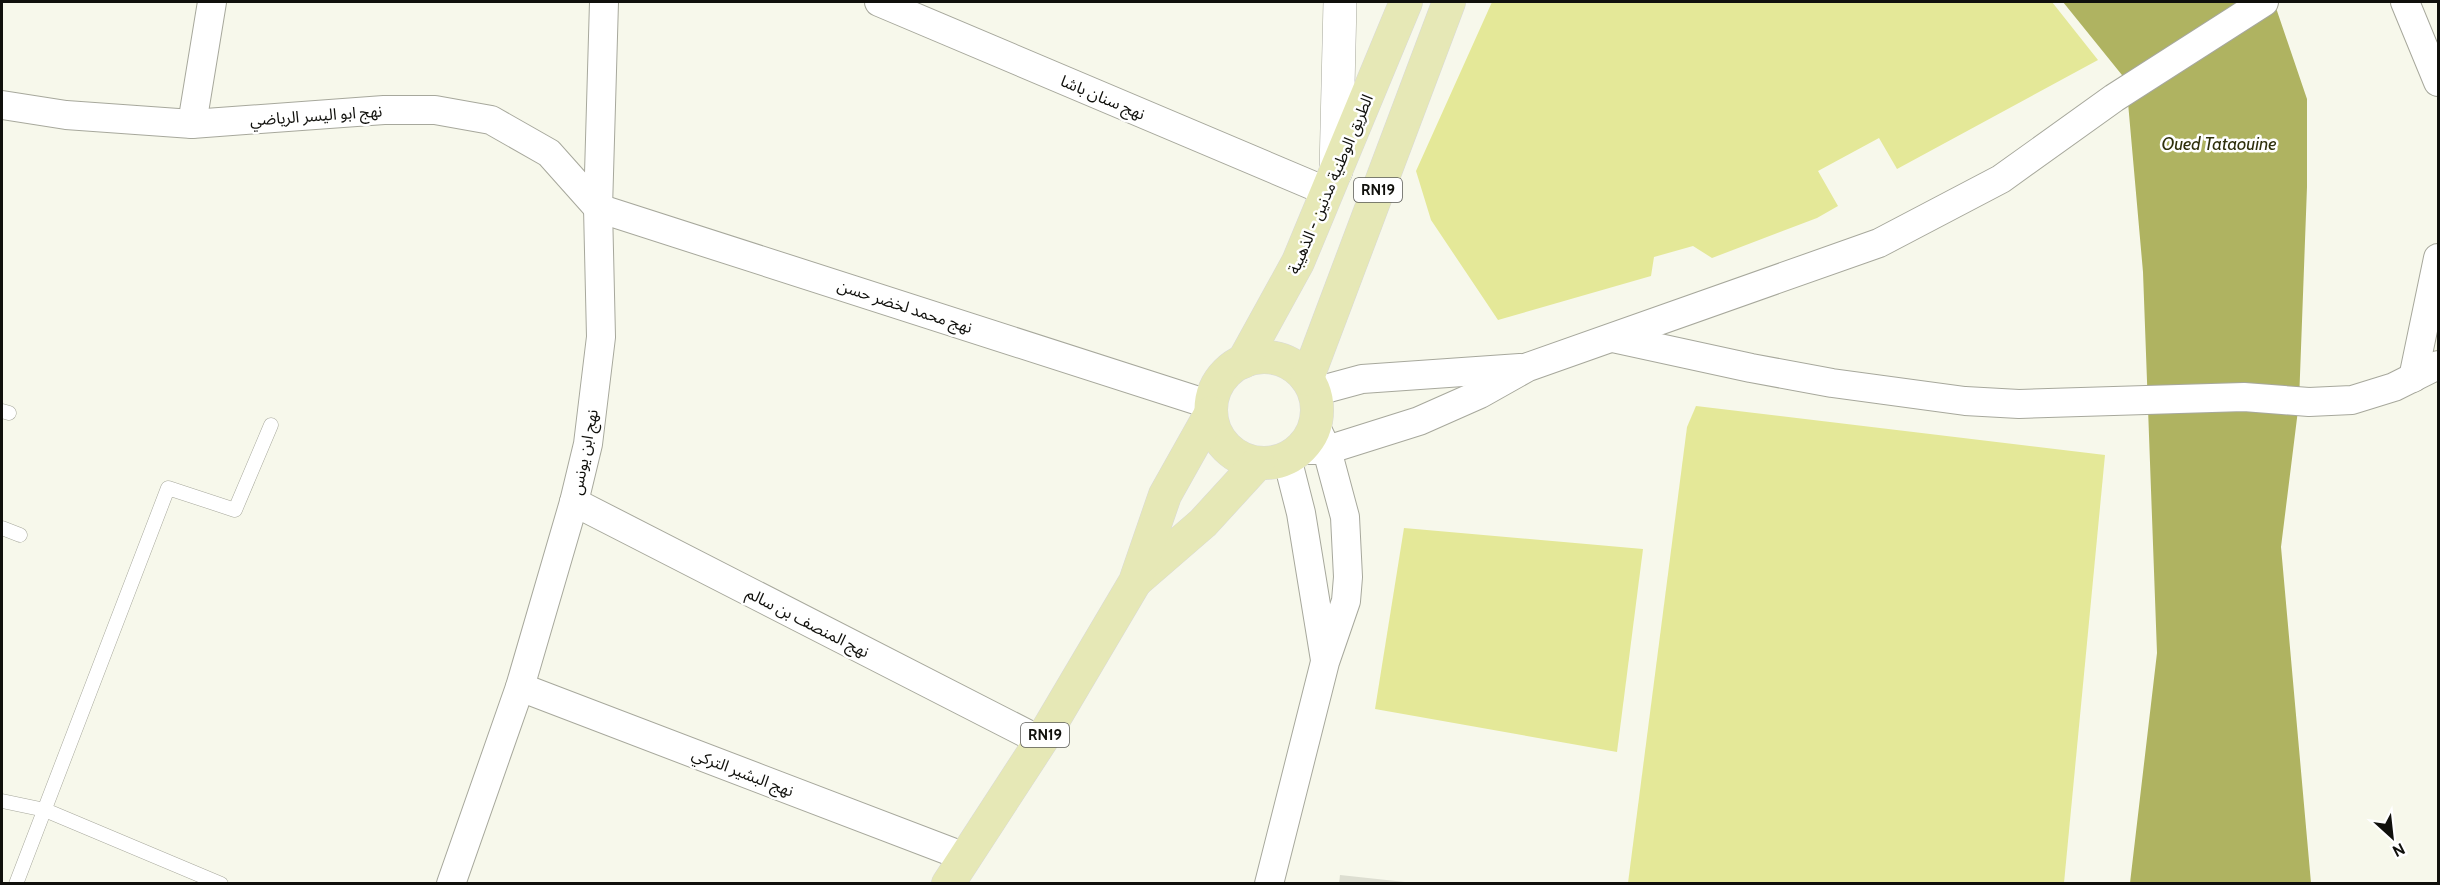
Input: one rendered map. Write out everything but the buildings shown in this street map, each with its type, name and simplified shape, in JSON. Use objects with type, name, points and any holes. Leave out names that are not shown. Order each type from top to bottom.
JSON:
[{"type":"main road","name":"الطريق الوطنية مدنين - الذهيبة","points":[[1243,362],[1298,262],[1406,2]]},
{"type":"main road","name":"RN19","points":[[1135,582],[1203,523],[1297,449],[1317,409],[1311,386],[1449,2]]},
{"type":"main road","points":[[1243,362],[1257,358],[1285,361],[1311,386]]},
{"type":"main road","name":"RN19","points":[[957,870],[1041,741],[1135,582],[1165,495],[1211,409],[1216,387],[1227,372],[1243,362]]},
{"type":"main road","points":[[1211,409],[1214,428],[1221,441],[1231,452],[1244,459],[1297,449]]},
{"type":"street","points":[[192,124],[212,2]]},
{"type":"street","name":"نهج ابن يونس","points":[[451,884],[520,687],[574,502],[588,444],[601,337],[598,208],[604,2]]},
{"type":"street","name":"نهج سنان باشا","points":[[879,2],[1332,183]]},
{"type":"street","points":[[1332,183],[1340,2]]},
{"type":"street","points":[[1297,449],[1419,421],[1480,394],[1528,367],[1879,243],[2001,179],[2114,98],[2264,2]]},
{"type":"street","points":[[2405,2],[2439,82]]},
{"type":"street","name":"نهج ابو اليسر الرياضي","points":[[2,105],[66,115],[192,124],[384,110],[435,110],[491,120],[549,153],[598,208]]},
{"type":"street","name":"نهج محمد لخضر حسن","points":[[598,208],[1211,409]]},
{"type":"street","points":[[2413,378],[2439,258]]},
{"type":"street","points":[[1613,338],[1832,383],[1965,401],[2019,404],[2244,397],[2309,402],[2352,400],[2394,387],[2439,365]]},
{"type":"street","points":[[1311,386],[1362,379],[1528,367]]},
{"type":"street","points":[[1297,449],[1301,513],[1325,662]]},
{"type":"street","points":[[1269,884],[1325,662],[1346,601],[1348,577],[1345,517],[1297,449]]},
{"type":"street","name":"نهج المنصف بن سالم","points":[[574,502],[1041,741]]},
{"type":"street","name":"نهج البشير التركي","points":[[520,687],[957,870]]},
{"type":"lane","points":[[16,884],[168,488],[235,510],[271,425]]},
{"type":"lane","points":[[2,528],[20,535]]},
{"type":"lane","points":[[2,801],[45,810],[221,884]]},
{"type":"shaded area","points":[[1492,2],[2052,2],[2098,60],[1897,169],[1879,138],[1818,171],[1838,206],[1817,218],[1712,258],[1693,246],[1654,257],[1651,276],[1498,320],[1431,220],[1416,171]]},
{"type":"shaded area","points":[[1696,406],[2105,455],[2064,883],[1628,883],[1687,427]]},
{"type":"shaded area","points":[[1404,528],[1643,549],[1617,752],[1375,709]]},
{"type":"water","name":"Oued Tataouine","points":[[2063,2],[2274,2],[2307,99],[2307,187],[2299,402],[2281,547],[2311,883],[2130,883],[2157,653],[2143,272],[2126,80]]}]
